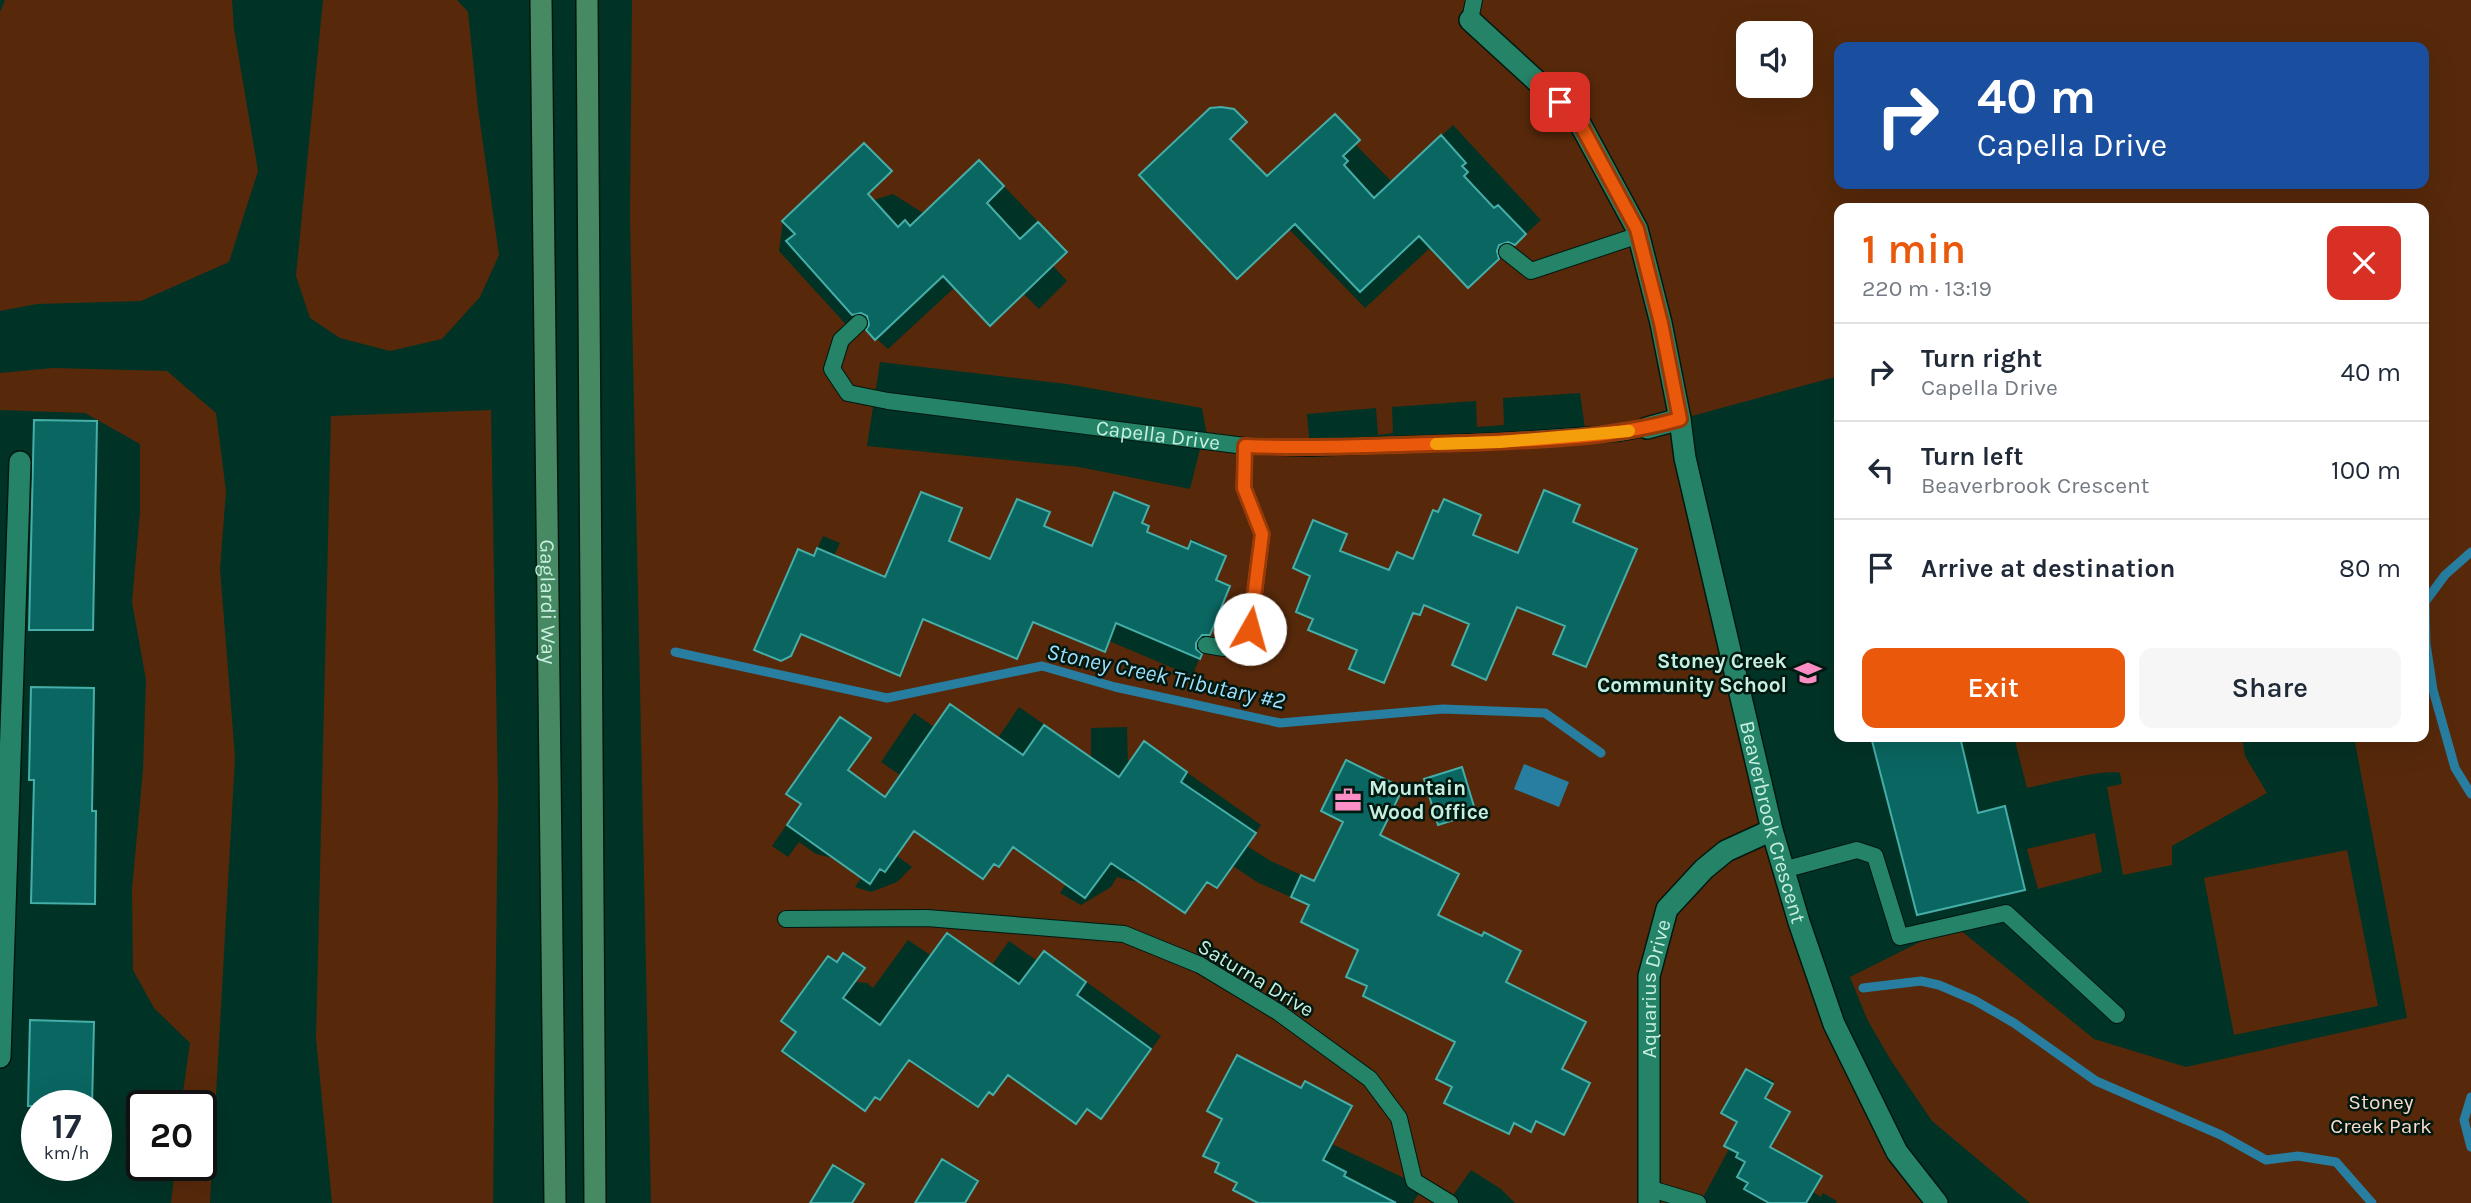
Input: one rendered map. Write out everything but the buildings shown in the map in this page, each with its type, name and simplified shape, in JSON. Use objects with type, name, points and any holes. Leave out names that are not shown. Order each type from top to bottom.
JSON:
[{"type":"main road","name":"Gaglardi Way","points":[[541,0],[555,1203]]},
{"type":"main road","name":"Gaglardi Way","points":[[587,0],[595,1203]]},
{"type":"street","name":"Beaverbrook Crescent","points":[[1472,10],[1577,118],[1639,235],[1661,323],[1688,471],[1783,870],[1834,1024],[1897,1152],[1937,1203]]},
{"type":"street","name":"Capella Drive","points":[[1647,428],[1680,419]]},
{"type":"street","points":[[0,1057],[5,793],[20,462]]},
{"type":"street","name":"Aquarius Drive","points":[[1648,1195],[1649,976],[1667,909],[1703,869],[1726,851],[1772,830]]},
{"type":"lane","points":[[1507,252],[1531,271],[1639,235]]},
{"type":"lane","name":"Capella Drive","points":[[859,323],[841,340],[832,369],[848,393],[888,401],[1245,446],[1310,448],[1500,442],[1620,433],[1647,428]]},
{"type":"lane","points":[[1206,645],[1224,648],[1250,629],[1262,534],[1244,488],[1245,446]]},
{"type":"lane","points":[[1783,870],[1857,850],[1875,856],[1900,937],[2006,913],[2117,1015]]},
{"type":"lane","name":"Saturna Drive","points":[[786,919],[927,918],[1124,934],[1200,965],[1278,1012],[1370,1079],[1399,1118],[1414,1181],[1450,1203]]},
{"type":"lane","points":[[1648,1195],[1698,1203]]},
{"type":"green space","points":[[5,0],[232,0],[234,29],[258,171],[229,262],[141,301],[37,304],[0,311],[0,12]]},
{"type":"green space","points":[[323,0],[457,0],[468,12],[478,109],[499,255],[480,297],[442,339],[390,351],[340,338],[310,318],[296,276]]},
{"type":"green space","name":"Stoney Creek Park","points":[[632,0],[2471,0],[2471,1203],[2030,1203],[1932,1121],[1890,1059],[1867,1019],[1850,977],[1954,925],[2094,1039],[2186,1067],[2407,1018],[2355,742],[2429,742],[2429,203],[1834,203],[1834,377],[1681,419],[1685,458],[1834,1024],[1937,1203],[1836,1203],[1837,1201],[1823,1193],[1821,1197],[1813,1192],[1822,1176],[1770,1147],[1790,1112],[1765,1098],[1774,1081],[1747,1069],[1721,1113],[1737,1122],[1724,1146],[1729,1149],[1700,1203],[1515,1203],[1501,1189],[1471,1170],[1450,1203],[1413,1203],[1423,1187],[1332,1144],[1351,1106],[1305,1081],[1289,1111],[1267,1071],[1237,1055],[1207,1111],[1222,1119],[1203,1155],[1219,1163],[1215,1172],[1237,1183],[1234,1190],[1279,1203],[965,1203],[978,1181],[942,1159],[915,1203],[852,1203],[864,1184],[833,1165],[810,1203],[651,1203],[630,218]],"holes":[[[1213,108],[1234,109],[1247,122],[1222,147],[1267,176],[1335,114],[1359,139],[1355,144],[1392,182],[1453,125],[1541,220],[1468,288],[1430,248],[1365,308],[1289,229],[1164,201],[1139,175],[1203,115]],[[979,160],[1067,252],[1053,266],[1067,281],[1039,309],[1024,294],[990,326],[954,288],[888,349],[859,323],[851,330],[779,251],[783,221],[891,171],[868,194],[874,200],[893,194],[923,213]],[[880,362],[1067,384],[1202,408],[1208,441],[1202,441],[1190,489],[1079,467],[867,446]],[[1580,393],[1586,435],[1310,448],[1307,414],[1376,408],[1378,435],[1393,433],[1392,407],[1476,401],[1477,427],[1504,425],[1503,398]],[[1544,490],[1580,505],[1566,538],[1603,535],[1637,549],[1586,667],[1554,653],[1569,616],[1517,607],[1486,680],[1452,665],[1469,624],[1462,621],[1433,584],[1420,615],[1413,613],[1383,683],[1349,669],[1365,630],[1335,617],[1325,637],[1308,630],[1313,619],[1296,611],[1310,576],[1293,568],[1313,521],[1347,534],[1340,551],[1349,554],[1380,591],[1397,552],[1413,559],[1434,511],[1438,512],[1444,500],[1481,515],[1458,570],[1518,553]],[[921,492],[962,508],[949,541],[990,559],[1014,504],[1088,554],[1115,492],[1149,506],[1142,523],[1149,527],[1141,548],[1180,546],[1188,549],[1192,539],[1226,556],[1216,580],[1230,587],[1192,676],[1109,641],[1104,652],[1033,622],[1016,659],[910,614],[914,642],[899,676],[837,649],[805,623],[791,656],[781,661],[754,650],[797,549],[814,556],[823,536],[840,543],[832,560],[857,596],[868,570],[886,577]],[[951,704],[998,738],[1019,707],[1091,757],[1091,728],[1127,727],[1128,764],[1144,742],[1261,825],[1247,846],[1269,860],[1314,881],[1343,822],[1321,810],[1346,761],[1378,837],[1458,874],[1438,915],[1520,950],[1506,982],[1586,1021],[1562,1069],[1590,1083],[1564,1135],[1536,1121],[1531,1131],[1514,1123],[1508,1134],[1445,1103],[1452,1087],[1437,1079],[1455,1042],[1363,996],[1367,986],[1359,950],[1301,922],[1309,905],[1257,882],[1233,866],[1217,888],[1207,882],[1141,883],[1117,877],[1111,887],[1081,905],[1060,893],[1066,884],[1036,814],[999,867],[994,864],[983,879],[914,831],[897,856],[912,867],[897,882],[871,892],[855,887],[862,877],[833,858],[816,854],[799,842],[788,857],[772,846],[801,804],[786,794],[840,717],[871,738],[848,770],[887,805],[900,775],[881,762],[914,713],[934,727]],[[947,933],[992,965],[1009,941],[1036,960],[1044,951],[1161,1036],[1101,1119],[1087,1109],[1032,1043],[994,1095],[989,1092],[977,1107],[909,1060],[880,1100],[875,1097],[865,1111],[828,1084],[804,1054],[797,1064],[782,1052],[796,1032],[781,1021],[828,956],[837,962],[844,953],[864,968],[855,982],[867,983],[873,988],[908,940],[930,955]]]},
{"type":"green space","points":[[53,368],[167,371],[216,413],[226,491],[220,569],[235,757],[216,1090],[183,1090],[190,1043],[154,1008],[133,970],[132,889],[143,770],[146,680],[132,602],[140,512],[140,444],[85,413],[0,410],[0,373]]},
{"type":"green space","points":[[491,410],[498,794],[493,1203],[332,1203],[316,1038],[331,416]]},
{"type":"green space","points":[[2015,742],[2243,742],[2245,756],[2267,793],[2172,846],[2172,865],[2123,875],[2107,787],[2122,784],[2120,773],[2088,775],[2027,788]]},
{"type":"green space","points":[[2095,833],[2102,872],[2038,889],[2027,849]]},
{"type":"green space","points":[[2347,850],[2378,1006],[2234,1035],[2204,878]]},
{"type":"green space","points":[[173,1181],[211,1181],[210,1203],[171,1203]]},
{"type":"water","points":[[1524,764],[1569,782],[1559,807],[1514,789]]},
{"type":"waterway","points":[[2429,597],[2445,575],[2471,552]]},
{"type":"waterway","name":"Stoney Creek Tributary #2","points":[[675,652],[887,698],[1042,666],[1115,687],[1280,723],[1443,709],[1545,713],[1601,753]]},
{"type":"waterway","points":[[2429,664],[2433,690],[2455,768],[2471,794]]},
{"type":"waterway","name":"Stoney Creek Tributary #2","points":[[1863,988],[1921,981],[1939,985],[1974,1000],[2014,1023],[2096,1081],[2221,1135],[2266,1160],[2298,1156],[2336,1162],[2372,1203]]},
{"type":"waterway","points":[[2471,1097],[2464,1120],[2471,1147]]},
{"type":"slow traffic","points":[[1436,444],[1500,442],[1629,431]]},
{"type":"place","name":"Stoney Creek Community School","points":[[1808,673]]},
{"type":"place","name":"Mountain Wood Office","points":[[1348,800]]},
{"type":"route","points":[[1250,629],[1262,534],[1244,488],[1245,446],[1310,448],[1500,442],[1620,433],[1680,419],[1661,323],[1637,229],[1577,118],[1560,102]]}]
